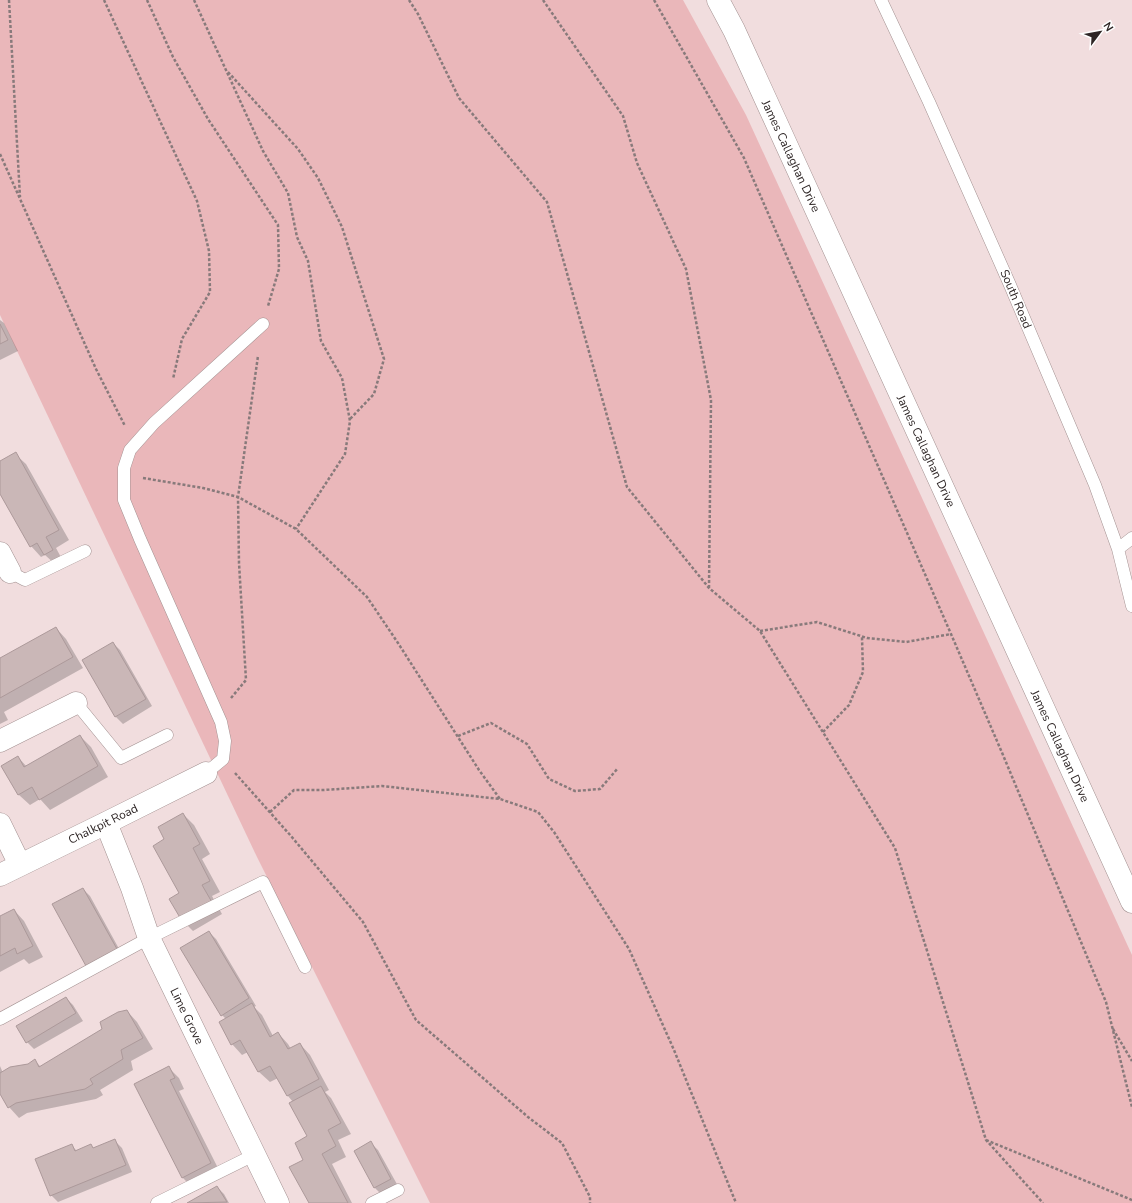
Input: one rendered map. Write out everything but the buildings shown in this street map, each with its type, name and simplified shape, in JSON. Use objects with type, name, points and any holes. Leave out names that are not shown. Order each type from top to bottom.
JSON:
[{"type":"street","name":"James Callaghan Drive","points":[[718,0],[734,30],[1132,902]]},
{"type":"street","points":[[0,553],[10,572]]},
{"type":"street","points":[[0,741],[76,703]]},
{"type":"street","name":"Chalkpit Road","points":[[0,875],[206,772]]},
{"type":"street","name":"Lime Grove","points":[[106,823],[132,888],[149,938],[278,1203]]},
{"type":"street","points":[[0,824],[20,865]]},
{"type":"lane","name":"South Road","points":[[881,0],[929,102],[1010,285],[1095,485],[1118,549],[1132,606]]},
{"type":"lane","points":[[206,772],[223,759],[225,742],[221,722],[124,500],[124,468],[130,450],[165,413],[263,324]]},
{"type":"lane","points":[[1118,549],[1132,538]]},
{"type":"lane","points":[[10,572],[25,580],[84,551]]},
{"type":"lane","points":[[76,703],[121,758],[167,735]]},
{"type":"lane","points":[[0,1019],[149,938],[262,882],[305,967]]},
{"type":"lane","points":[[156,1203],[254,1155]]},
{"type":"lane","points":[[372,1203],[398,1190]]},
{"type":"path","points":[[9,0],[20,199]]},
{"type":"path","points":[[104,0],[197,201],[209,251],[210,292],[182,340],[165,413]]},
{"type":"path","points":[[147,0],[173,57],[208,119],[278,225],[279,269],[263,324],[238,497],[239,563],[246,680],[218,714]]},
{"type":"path","points":[[194,0],[263,151],[288,193],[297,236],[308,261],[321,341],[342,378],[350,419],[345,454],[296,529]]},
{"type":"path","points":[[409,0],[418,14],[459,98],[547,202],[627,487],[709,588],[760,631],[895,848],[986,1140],[1043,1203]]},
{"type":"path","points":[[543,0],[623,116],[637,163],[686,269],[712,400],[709,588]]},
{"type":"path","points":[[654,0],[744,158],[951,634],[1106,1002],[1132,1107]]},
{"type":"path","points":[[226,70],[298,149],[318,178],[342,227],[384,359],[374,394],[350,419]]},
{"type":"path","points":[[0,154],[96,370],[135,445]]},
{"type":"path","points":[[124,475],[203,488],[238,497],[296,529],[367,596],[479,770],[500,799]]},
{"type":"path","points":[[760,631],[817,622],[867,638],[906,642],[951,634]]},
{"type":"path","points":[[823,732],[849,705],[862,672],[862,636]]},
{"type":"path","points":[[458,736],[491,723],[527,744],[549,779],[575,791],[600,789],[618,768]]},
{"type":"path","points":[[223,759],[270,812],[362,922],[416,1020],[528,1117],[562,1143],[590,1197],[590,1203]]},
{"type":"path","points":[[270,812],[294,790],[324,790],[382,786],[500,799],[538,812],[554,832],[629,948],[674,1050],[736,1203]]},
{"type":"path","points":[[1111,1025],[1132,1061]]},
{"type":"path","points":[[986,1140],[1132,1200]]},
{"type":"shaded area","points":[[0,0],[683,0],[746,115],[1132,955],[1132,1203],[430,1203],[257,857],[0,315]]}]
